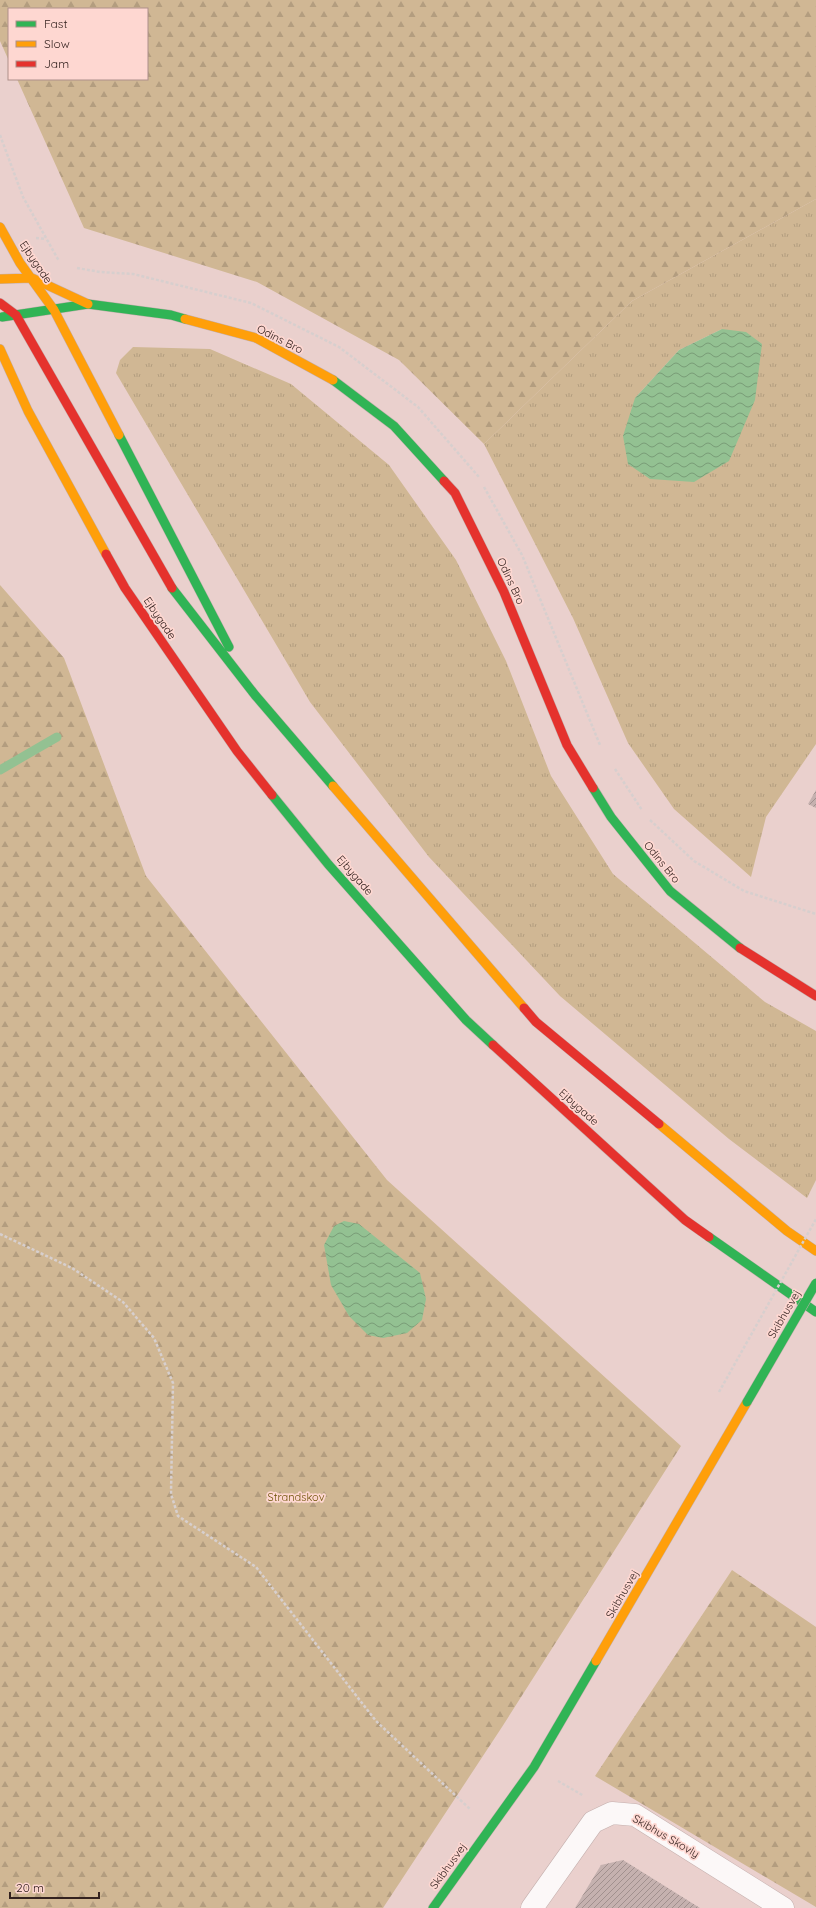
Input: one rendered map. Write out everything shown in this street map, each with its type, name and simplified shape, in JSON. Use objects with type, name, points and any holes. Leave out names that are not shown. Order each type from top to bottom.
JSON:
[{"type":"main road","name":"Ejbygade","points":[[0,226],[20,263],[54,310],[96,395],[255,695]]},
{"type":"main road","name":"Odins Bro","points":[[0,279],[32,278],[88,304],[171,315],[256,338],[336,382],[394,426],[455,493],[504,592],[567,745],[611,817],[670,891],[738,947],[815,995]]},
{"type":"main road","points":[[0,303],[16,315],[172,589],[255,695],[536,1022],[787,1231],[816,1251]]},
{"type":"main road","name":"Odins Bro","points":[[0,317],[88,304]]},
{"type":"main road","name":"Ejbygade","points":[[0,349],[28,411],[125,588],[237,751],[328,864],[472,1026],[685,1220],[816,1312]]},
{"type":"main road","points":[[11,396],[28,411]]},
{"type":"main road","name":"Skibhusvej","points":[[433,1908],[534,1767],[816,1282]]},
{"type":"street","points":[[532,1908],[593,1822],[612,1813]]},
{"type":"street","name":"Skibhus Skovly","points":[[612,1813],[635,1815],[784,1908]]},
{"type":"path","points":[[0,135],[23,197],[62,265]]},
{"type":"path","points":[[719,1392],[816,1219]]},
{"type":"path","points":[[0,1234],[72,1268],[123,1302],[154,1338],[173,1384],[171,1494],[178,1516],[256,1567],[376,1721],[490,1828]]},
{"type":"path","points":[[534,1767],[612,1813]]},
{"type":"green space","points":[[0,0],[816,0],[816,199],[632,301],[484,444],[399,360],[257,282],[84,228],[17,80],[148,80],[148,8],[8,8],[8,59],[0,41]]},
{"type":"green space","points":[[816,199],[816,744],[766,817],[751,877],[674,809],[628,743],[573,618],[484,444],[632,301]],"holes":[[[722,329],[635,398],[679,350]]]},
{"type":"green space","points":[[133,347],[210,349],[291,384],[389,465],[456,560],[506,661],[551,776],[613,874],[765,1002],[816,1031],[816,1180],[807,1198],[729,1139],[560,996],[429,857],[310,702],[116,373],[120,360]]},
{"type":"green space","name":"Strandskov","points":[[0,585],[64,658],[146,876],[387,1180],[681,1446],[502,1727],[383,1908],[0,1908]]},
{"type":"green space","points":[[732,1570],[816,1627],[816,1907],[595,1776]]},
{"type":"water","points":[[722,329],[746,332],[762,344],[755,400],[729,461],[694,482],[650,479],[628,464],[623,436],[635,398],[679,350]]},
{"type":"water","points":[[344,1221],[359,1224],[420,1273],[426,1299],[422,1320],[407,1333],[383,1338],[368,1335],[349,1316],[331,1285],[324,1245],[334,1226]]},
{"type":"building","points":[[816,790],[816,808],[808,804]]},
{"type":"building","points":[[623,1860],[700,1908],[575,1908],[601,1865]]},
{"type":"waterway","points":[[0,770],[57,737]]},
{"type":"traffic: fast","points":[[2,317],[88,304],[171,315],[185,319]]},
{"type":"traffic: fast","points":[[333,380],[394,426],[444,481]]},
{"type":"traffic: fast","points":[[119,435],[229,647]]},
{"type":"traffic: fast","points":[[172,588],[255,695],[333,786]]},
{"type":"traffic: fast","points":[[593,788],[611,817],[670,891],[740,948]]},
{"type":"traffic: fast","points":[[272,795],[328,864],[466,1020],[493,1045]]},
{"type":"traffic: fast","points":[[709,1237],[816,1312]]},
{"type":"traffic: fast","points":[[747,1402],[816,1283]]},
{"type":"traffic: fast","points":[[433,1908],[534,1767],[596,1661]]},
{"type":"traffic: slow","points":[[0,227],[20,263],[54,310],[119,435]]},
{"type":"traffic: slow","points":[[0,279],[32,278],[88,304]]},
{"type":"traffic: slow","points":[[185,319],[256,338],[333,380]]},
{"type":"traffic: slow","points":[[0,349],[28,411],[106,554]]},
{"type":"traffic: slow","points":[[333,786],[524,1008]]},
{"type":"traffic: slow","points":[[659,1124],[787,1231],[816,1251]]},
{"type":"traffic: slow","points":[[596,1661],[747,1402]]},
{"type":"traffic: jam","points":[[0,303],[16,315],[172,588]]},
{"type":"traffic: jam","points":[[444,481],[455,493],[504,592],[567,745],[593,788]]},
{"type":"traffic: jam","points":[[106,554],[125,588],[237,751],[272,795]]},
{"type":"traffic: jam","points":[[740,948],[816,996]]},
{"type":"traffic: jam","points":[[524,1008],[536,1022],[659,1124]]},
{"type":"traffic: jam","points":[[493,1045],[685,1220],[709,1237]]}]
